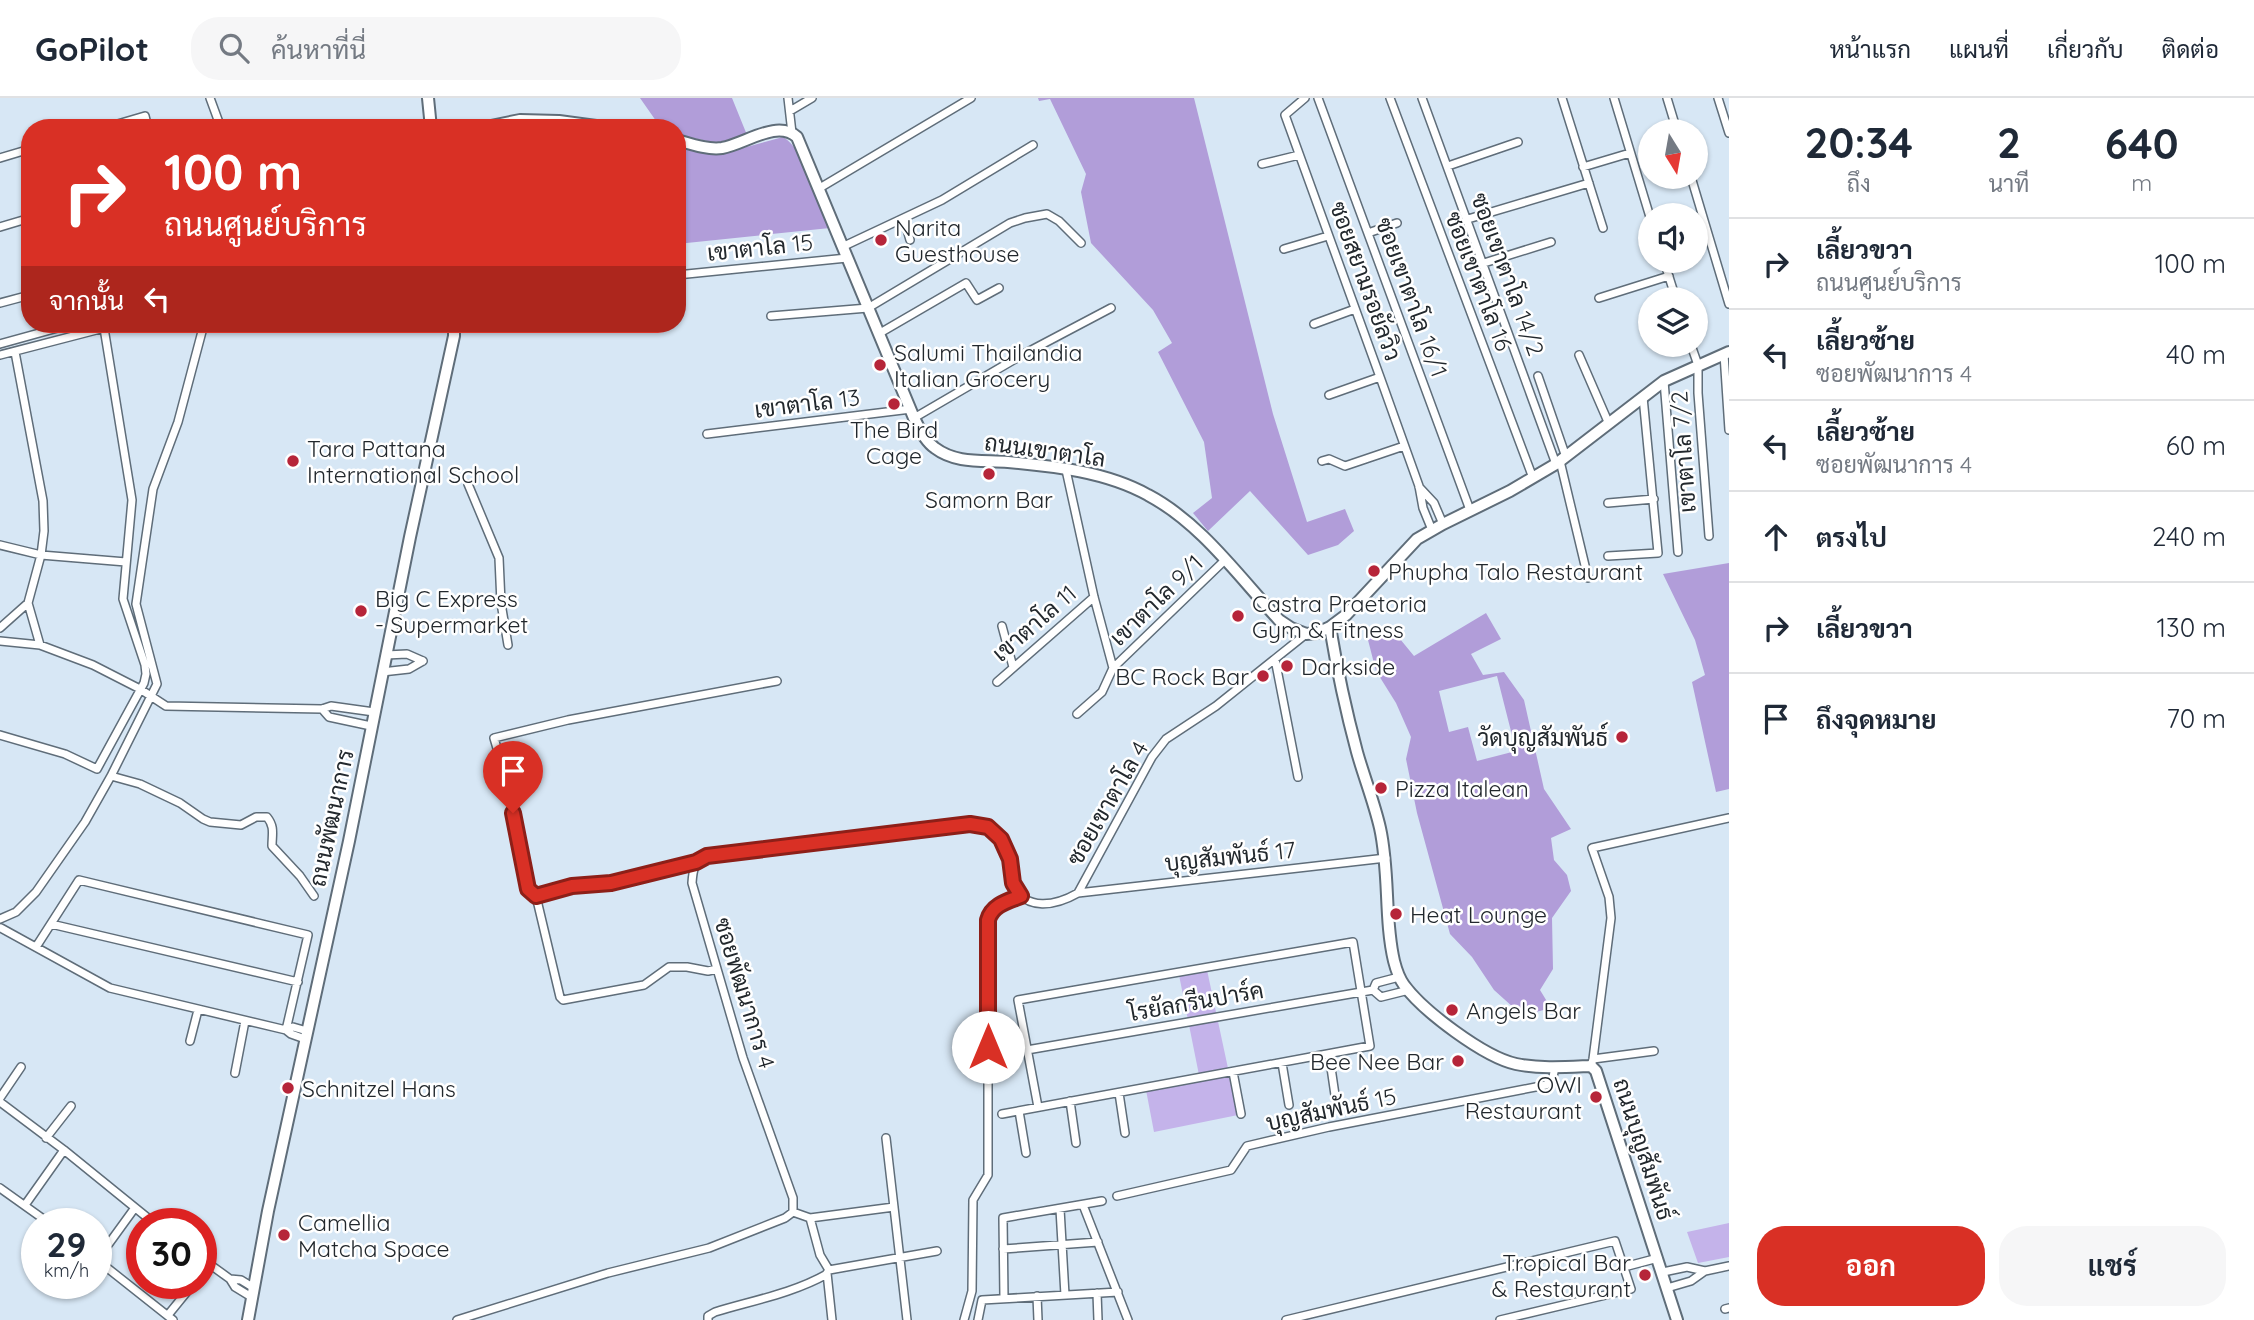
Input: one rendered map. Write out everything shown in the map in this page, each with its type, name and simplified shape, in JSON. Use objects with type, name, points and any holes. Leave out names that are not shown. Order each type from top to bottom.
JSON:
[{"type":"street","points":[[210,98],[218,119]]},
{"type":"street","points":[[428,98],[430,119]]},
{"type":"street","points":[[686,142],[720,148],[781,129],[792,133],[789,98]]},
{"type":"street","points":[[790,111],[813,98]]},
{"type":"street","points":[[818,189],[971,98]]},
{"type":"street","name":"ซอยสยามรอยัลวิว","points":[[1305,98],[1284,115],[1419,486]]},
{"type":"street","name":"ซอยเขาตาโล 16/1","points":[[1318,98],[1470,510]]},
{"type":"street","name":"ซอยเขาตาโล 16","points":[[1390,98],[1533,478]]},
{"type":"street","name":"ซอยเขาตาโล 14/2","points":[[1422,98],[1561,461]]},
{"type":"street","points":[[1562,98],[1603,228]]},
{"type":"street","points":[[1614,98],[1646,203]]},
{"type":"street","points":[[1667,98],[1673,119]]},
{"type":"street","points":[[1718,98],[1729,133]]},
{"type":"street","name":"ถนนเขาตาโล","points":[[792,133],[801,144],[921,433],[933,447],[957,458],[1066,470],[1113,480],[1149,495],[1198,531],[1279,620],[1306,634]]},
{"type":"street","points":[[1448,166],[1518,142]]},
{"type":"street","name":"เขาตาโล 15","points":[[686,274],[845,252],[942,200],[1032,145]]},
{"type":"street","points":[[0,158],[21,152]]},
{"type":"street","points":[[1583,167],[1630,153]]},
{"type":"street","points":[[1262,164],[1299,155]]},
{"type":"street","points":[[1468,219],[1589,183]]},
{"type":"street","points":[[1695,189],[1729,304]]},
{"type":"street","points":[[771,316],[868,308],[1010,223],[1025,218],[1047,214],[1059,221],[1081,243]]},
{"type":"street","points":[[904,219],[910,240]]},
{"type":"street","points":[[0,227],[21,221]]},
{"type":"street","points":[[1368,233],[1397,223]]},
{"type":"street","points":[[1284,249],[1328,236]]},
{"type":"street","points":[[1484,263],[1552,242]]},
{"type":"street","points":[[1668,273],[1672,287]]},
{"type":"street","points":[[1599,298],[1669,276]]},
{"type":"street","points":[[880,333],[967,283],[977,300],[999,288]]},
{"type":"street","points":[[0,303],[21,297]]},
{"type":"street","points":[[913,413],[1111,308]]},
{"type":"street","points":[[1314,324],[1355,309]]},
{"type":"street","points":[[0,344],[40,333]]},
{"type":"street","points":[[0,355],[85,333]]},
{"type":"street","points":[[0,735],[65,754],[97,769],[146,674],[123,599],[132,499],[105,333]]},
{"type":"street","points":[[0,919],[16,912],[36,892],[85,822],[157,684],[136,604],[153,489],[178,422],[202,333]]},
{"type":"street","name":"ถนนพัฒนาการ","points":[[248,1320],[268,1211],[349,841],[454,333]]},
{"type":"street","points":[[15,352],[43,501],[41,555],[28,603],[40,645]]},
{"type":"street","points":[[1306,634],[1317,633],[1330,627],[1346,615],[1417,539],[1561,461],[1664,381],[1726,353],[1729,430]]},
{"type":"street","points":[[1579,355],[1609,424]]},
{"type":"street","name":"เขาตาโล 7/2","points":[[1695,357],[1698,365],[1709,536]]},
{"type":"street","points":[[1538,376],[1588,578]]},
{"type":"street","points":[[1329,395],[1380,377]]},
{"type":"street","points":[[1664,381],[1678,552]]},
{"type":"street","points":[[1608,556],[1658,552],[1643,397]]},
{"type":"street","name":"เขาตาโล 13","points":[[707,434],[913,413]]},
{"type":"street","points":[[1322,461],[1329,459],[1345,466],[1404,446]]},
{"type":"street","name":"เขาตาโล 11","points":[[997,682],[1094,597],[1066,470]]},
{"type":"street","points":[[468,484],[499,558],[501,603],[508,645]]},
{"type":"street","points":[[1419,486],[1423,508],[1438,527]]},
{"type":"street","points":[[1419,486],[1434,503],[1438,527]]},
{"type":"street","points":[[1608,503],[1654,499]]},
{"type":"street","points":[[0,545],[41,555],[126,562]]},
{"type":"street","name":"เขาตาโล 9/1","points":[[1077,714],[1102,692],[1113,668],[1225,560]]},
{"type":"street","points":[[1094,597],[1113,668]]},
{"type":"street","points":[[0,628],[28,603]]},
{"type":"street","points":[[1002,626],[1013,667]]},
{"type":"street","name":"ถนนบุญสัมพันธ์","points":[[1330,627],[1357,752],[1380,826],[1386,858],[1392,950],[1399,977],[1409,990],[1470,1042],[1499,1059],[1518,1064],[1555,1067],[1592,1063],[1600,1079],[1677,1320]]},
{"type":"street","name":"ซอยเขาตาโล 4","points":[[1077,892],[1152,757],[1166,739],[1216,706],[1306,634]]},
{"type":"street","points":[[0,641],[40,645],[93,665],[166,706],[322,709],[331,706],[374,712]]},
{"type":"street","points":[[382,672],[409,669],[423,661],[407,654],[386,655]]},
{"type":"street","points":[[1275,659],[1298,777]]},
{"type":"street","points":[[718,969],[712,971],[669,967],[644,985],[561,1000],[536,896],[528,889],[509,789],[494,738],[568,720],[777,681]]},
{"type":"street","points":[[322,709],[329,717],[371,726]]},
{"type":"street","points":[[111,776],[140,784],[180,803],[210,822],[241,825],[256,817],[267,817],[272,823],[272,846],[300,876],[314,897]]},
{"type":"street","points":[[1654,1051],[1592,1063],[1611,918],[1609,897],[1592,848],[1729,818]]},
{"type":"street","points":[[536,896],[572,886],[611,883],[696,862],[707,856],[970,824],[988,827],[1001,839],[1010,859],[1013,883],[1021,896],[1030,902],[1044,905],[1065,901],[1077,892]]},
{"type":"street","name":"บุญสัมพันธ์ 17","points":[[1077,892],[1386,858]]},
{"type":"street","name":"ซอยพัฒนาการ 4","points":[[696,862],[692,870],[692,883],[743,1058],[793,1198],[793,1212]]},
{"type":"street","points":[[36,947],[79,880],[308,935],[286,1030]]},
{"type":"street","points":[[964,1320],[972,1291],[973,1200],[988,1175],[988,920],[998,906],[1021,896]]},
{"type":"street","points":[[51,924],[298,982]]},
{"type":"street","points":[[1,928],[110,988],[286,1030],[293,1027],[306,1035]]},
{"type":"street","points":[[1002,1114],[1370,1046],[1353,942],[1018,1000],[1038,1107]]},
{"type":"street","name":"โรยัลกรีนปาร์ค","points":[[1373,990],[1376,983],[1399,977]]},
{"type":"street","name":"โรยัลกรีนปาร์ค","points":[[1027,1050],[1360,992],[1373,990],[1381,997],[1409,990]]},
{"type":"street","points":[[190,1041],[198,1010]]},
{"type":"street","points":[[235,1073],[245,1021]]},
{"type":"street","points":[[1329,1054],[1335,1095]]},
{"type":"street","points":[[1282,1063],[1289,1105]]},
{"type":"street","points":[[21,1067],[0,1100],[133,1208]]},
{"type":"street","name":"บุญสัมพันธ์ 15","points":[[1117,1196],[1231,1170],[1247,1146],[1329,1127],[1546,1085],[1553,1077],[1555,1067]]},
{"type":"street","points":[[1233,1072],[1241,1114]]},
{"type":"street","points":[[1119,1093],[1125,1133]]},
{"type":"street","points":[[1070,1101],[1076,1143]]},
{"type":"street","points":[[46,1138],[71,1106]]},
{"type":"street","points":[[1019,1111],[1026,1153]]},
{"type":"street","points":[[886,1138],[907,1320]]},
{"type":"street","points":[[25,1205],[64,1150]]},
{"type":"street","points":[[0,1188],[29,1208]]},
{"type":"street","points":[[1004,1298],[1003,1218],[1102,1201]]},
{"type":"street","points":[[1083,1205],[1128,1320]]},
{"type":"street","points":[[457,1320],[608,1273],[709,1248],[785,1218],[793,1212],[810,1218],[894,1206]]},
{"type":"street","points":[[1060,1209],[1065,1295]]},
{"type":"street","points":[[810,1218],[827,1271],[832,1320]]},
{"type":"street","points":[[112,1239],[126,1220]]},
{"type":"street","points":[[1286,1320],[1615,1241],[1631,1289],[1500,1320]]},
{"type":"street","points":[[1003,1249],[1098,1242]]},
{"type":"street","points":[[708,1320],[708,1316],[715,1312],[817,1280],[827,1271],[937,1251]]},
{"type":"street","points":[[1624,1267],[1658,1258]]},
{"type":"street","points":[[1663,1272],[1687,1267],[1705,1271],[1729,1266]]},
{"type":"street","points":[[217,1270],[230,1279],[241,1280],[253,1293]]},
{"type":"street","points":[[1667,1288],[1691,1282],[1705,1271]]},
{"type":"street","points":[[112,1272],[171,1318],[183,1299]]},
{"type":"street","points":[[978,1320],[982,1300],[1118,1292]]},
{"type":"street","points":[[1097,1293],[1098,1320]]},
{"type":"street","points":[[1037,1296],[1038,1320]]},
{"type":"shaded area","points":[[640,98],[732,98],[747,135],[718,143],[686,137],[686,119],[655,119]]},
{"type":"shaded area","points":[[1038,98],[1194,98],[1273,414],[1307,522],[1345,509],[1354,531],[1338,545],[1308,555],[1250,491],[1208,531],[1193,513],[1212,498],[1204,442],[1158,352],[1172,343],[1153,310],[1091,243],[1081,192],[1086,174],[1050,99],[1039,101]]},
{"type":"shaded area","points":[[783,137],[791,143],[805,165],[830,228],[686,243],[686,148],[708,154],[728,152]]},
{"type":"shaded area","points":[[1729,563],[1729,789],[1716,792],[1692,682],[1705,675],[1695,640],[1663,574]]},
{"type":"shaded area","points":[[1486,613],[1501,639],[1471,654],[1483,675],[1504,672],[1524,700],[1544,789],[1571,829],[1551,838],[1554,860],[1567,875],[1571,891],[1552,918],[1553,969],[1540,990],[1551,1008],[1536,1012],[1514,1008],[1494,990],[1472,957],[1450,934],[1417,813],[1406,759],[1411,737],[1396,703],[1376,671],[1368,640],[1391,628],[1414,656]],"holes":[[[1497,676],[1516,751],[1477,761],[1468,727],[1449,732],[1439,691]]]},
{"type":"shaded area","points":[[1207,970],[1238,1115],[1154,1132],[1146,1090],[1200,1080],[1179,975]]},
{"type":"shaded area","points":[[1729,1223],[1729,1257],[1698,1263],[1687,1232]]},
{"type":"place","name":"Narita Guesthouse","points":[[881,240]]},
{"type":"place","name":"Salumi Thailandia Italian Grocery","points":[[880,365]]},
{"type":"place","name":"The Bird Cage","points":[[894,404]]},
{"type":"place","name":"Tara Pattana International School","points":[[293,461]]},
{"type":"place","name":"Samorn Bar","points":[[989,474]]},
{"type":"place","name":"Phupha Talo Restaurant","points":[[1374,571]]},
{"type":"place","name":"Big C Express - Supermarket","points":[[361,611]]},
{"type":"place","name":"Castra Praetoria Gym & Fitness","points":[[1238,616]]},
{"type":"place","name":"Darkside","points":[[1287,666]]},
{"type":"place","name":"BC Rock Bar","points":[[1263,676]]},
{"type":"place","name":"วัดบุญสัมพันธ์","points":[[1622,737]]},
{"type":"place","name":"Pizza Italean","points":[[1381,788]]},
{"type":"place","name":"Heat Lounge","points":[[1396,914]]},
{"type":"place","name":"Angels Bar","points":[[1452,1010]]},
{"type":"place","name":"Bee Nee Bar","points":[[1458,1061]]},
{"type":"place","name":"Schnitzel Hans","points":[[288,1088]]},
{"type":"place","name":"OWI Restaurant","points":[[1596,1097]]},
{"type":"place","name":"Camellia Matcha Space","points":[[284,1235]]},
{"type":"place","name":"Tropical Bar & Restaurant","points":[[1645,1275]]},
{"type":"route","points":[[513,813],[528,889],[536,896],[572,886],[611,883],[696,862],[707,856],[970,824],[988,827],[1001,839],[1010,859],[1013,883],[1021,896],[998,906],[988,920],[988,1047]]}]
